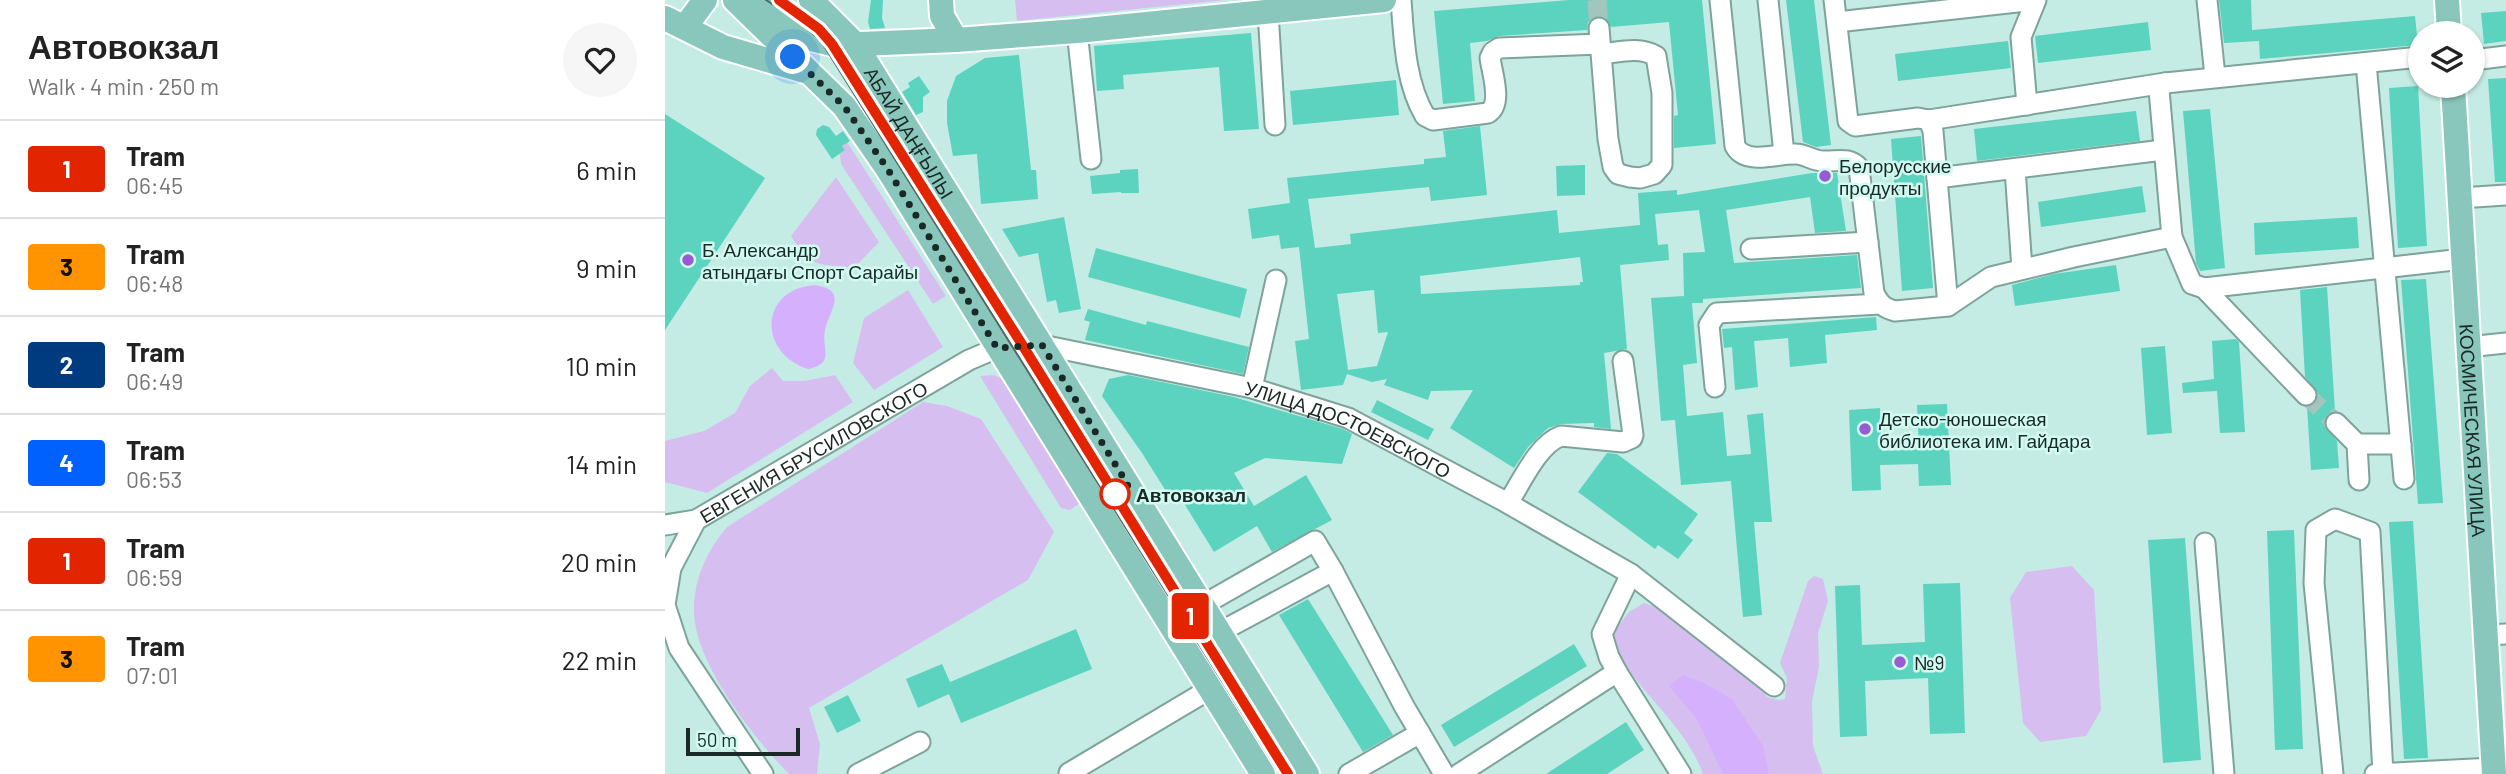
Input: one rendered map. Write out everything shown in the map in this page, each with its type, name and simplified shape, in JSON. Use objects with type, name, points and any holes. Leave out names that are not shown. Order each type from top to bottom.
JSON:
[{"type":"main road","points":[[705,0],[675,23],[723,47],[809,72]]},
{"type":"main road","name":"АБАЙ ДАҢҒЫЛЫ","points":[[735,0],[844,106],[887,168],[1263,774]]},
{"type":"main road","points":[[748,0],[808,38],[836,45],[1077,31],[1384,0]]},
{"type":"main road","name":"АБАЙ ДАҢҒЫЛЫ","points":[[811,0],[855,44],[1307,774]]},
{"type":"main road","points":[[941,0],[942,16],[956,40]]},
{"type":"main road","points":[[2447,0],[2448,21]]},
{"type":"main road","name":"КОСМИЧЕСКАЯ УЛИЦА","points":[[2454,98],[2468,347],[2496,634],[2494,771]]},
{"type":"street","points":[[1401,0],[1407,57],[1414,89],[1425,116],[1433,120],[1488,113],[1493,110],[1496,103],[1490,58],[1499,48],[1600,42],[1631,50],[1648,51],[1656,56],[1662,93],[1663,152],[1662,164],[1654,174],[1640,178],[1630,177],[1618,174],[1613,167],[1600,42]]},
{"type":"street","points":[[1720,0],[1735,146],[1739,153],[1749,157],[1800,154],[1821,161],[1843,160],[1859,168],[1874,293],[1880,304]]},
{"type":"street","points":[[1768,0],[1784,154]]},
{"type":"street","points":[[1834,0],[1848,121],[1855,125],[1918,118],[1929,120],[2215,76],[2408,58]]},
{"type":"street","points":[[1836,22],[2037,0],[2021,37],[2027,105]]},
{"type":"street","points":[[2207,0],[2215,76]]},
{"type":"street","points":[[1268,12],[1275,125]]},
{"type":"street","points":[[1077,31],[1091,159]]},
{"type":"street","points":[[2485,59],[2506,56]]},
{"type":"street","points":[[2366,63],[2387,268],[2404,479]]},
{"type":"street","points":[[2165,83],[2159,90],[2172,237],[2192,284],[2204,288],[2463,259]]},
{"type":"street","points":[[1929,120],[1933,131],[1948,306]]},
{"type":"street","points":[[1937,178],[2163,150]]},
{"type":"street","points":[[2015,169],[2022,269]]},
{"type":"street","points":[[2460,198],[2506,195]]},
{"type":"street","points":[[1715,387],[1709,325],[1717,313],[1880,304],[1895,311],[1948,306],[1991,277],[2172,237]]},
{"type":"street","points":[[1751,249],[1868,242]]},
{"type":"street","points":[[1252,388],[1276,281]]},
{"type":"street","points":[[2204,288],[2307,395]]},
{"type":"street","points":[[2468,347],[2506,344]]},
{"type":"street","name":"УЛИЦА ДОСТОЕВСКОГО","points":[[997,348],[1042,345],[1252,388],[1347,418],[1508,503],[1631,574],[1774,686]]},
{"type":"street","name":"ЕВГЕНИЯ БРУСИЛОВСКОГО","points":[[763,774],[679,648],[665,605],[671,568],[696,520],[969,360],[997,348]]},
{"type":"street","points":[[1508,503],[1543,448],[1553,439],[1561,436],[1623,442],[1632,438],[1623,361]]},
{"type":"street","points":[[2336,423],[2357,444],[2359,480]]},
{"type":"street","points":[[2357,444],[2402,444]]},
{"type":"street","points":[[2333,774],[2313,583],[2316,530],[2335,519],[2370,532],[2383,774]]},
{"type":"street","points":[[665,525],[696,520]]},
{"type":"street","points":[[1203,606],[1315,541],[1444,774]]},
{"type":"street","points":[[2205,543],[2224,774]]},
{"type":"street","points":[[1220,632],[1333,571]]},
{"type":"street","points":[[1631,574],[1602,634],[1617,672],[1681,774]]},
{"type":"street","points":[[1459,774],[1617,672]]},
{"type":"street","points":[[1069,773],[1210,689]]},
{"type":"street","points":[[1349,774],[1420,733]]},
{"type":"street","points":[[858,774],[920,742]]},
{"type":"street","points":[[2375,774],[2494,771]]},
{"type":"shaded area","points":[[1015,0],[1225,0],[1017,21]]},
{"type":"shaded area","points":[[847,142],[946,296],[933,304],[841,164],[840,154],[845,150],[842,146]]},
{"type":"shaded area","points":[[836,177],[879,242],[854,268],[832,266],[810,259],[791,236]]},
{"type":"shaded area","points":[[814,285],[831,291],[834,302],[825,330],[825,359],[808,369],[792,361],[780,350],[773,337],[772,323],[775,310],[783,298],[796,289]]},
{"type":"shaded area","points":[[908,290],[943,347],[874,390],[853,363],[864,318]]},
{"type":"shaded area","points":[[772,368],[783,381],[804,381],[835,375],[853,402],[707,493],[665,482],[665,441],[704,431],[735,413],[750,386]]},
{"type":"shaded area","points":[[994,375],[1006,380],[1080,503],[1070,510],[1061,508],[980,376]]},
{"type":"shaded area","points":[[923,402],[947,406],[981,419],[1054,532],[1028,580],[809,708],[820,744],[817,774],[789,774],[743,720],[704,653],[694,610],[699,576],[713,546],[727,527]]},
{"type":"shaded area","points":[[2072,566],[2094,590],[2101,710],[2086,736],[2040,742],[2023,723],[2010,598],[2026,572]]},
{"type":"shaded area","points":[[1814,576],[1823,579],[1828,601],[1818,633],[1819,667],[1812,701],[1813,746],[1823,774],[1703,774],[1684,738],[1630,672],[1610,636],[1629,612],[1644,603],[1661,609],[1760,685],[1767,697],[1785,699],[1787,678],[1780,663],[1808,581]]},
{"type":"shaded area","points":[[1683,675],[1732,699],[1763,746],[1769,774],[1723,774],[1696,718],[1669,686]]},
{"type":"building","points":[[871,0],[883,0],[882,18],[885,28],[870,29],[868,22]]},
{"type":"building","points":[[1569,0],[1702,0],[1716,144],[1674,148],[1674,116],[1678,115],[1669,22],[1611,27],[1605,17],[1597,16],[1588,22],[1587,30],[1499,36],[1470,43],[1475,101],[1443,104],[1434,11]]},
{"type":"building","points":[[1786,0],[1814,0],[1831,145],[1816,147],[1803,142]]},
{"type":"building","points":[[2219,0],[2251,0],[2252,30],[2415,16],[2416,21],[2408,21],[2408,46],[2260,59],[2259,41],[2224,43]]},
{"type":"building","points":[[2506,11],[2506,41],[2485,44],[2485,21],[2482,21],[2481,13]]},
{"type":"building","points":[[2148,22],[2151,50],[2038,63],[2035,36]]},
{"type":"building","points":[[1251,33],[1259,129],[1224,131],[1219,67],[1123,75],[1124,89],[1097,91],[1094,46]]},
{"type":"building","points":[[2008,41],[2011,68],[1898,81],[1895,54]]},
{"type":"building","points":[[1019,55],[1031,170],[1036,170],[1038,199],[981,204],[977,154],[953,156],[947,123],[947,101],[956,76],[985,58]]},
{"type":"building","points":[[919,76],[930,92],[923,97],[923,112],[916,115],[902,92],[910,87],[908,83]]},
{"type":"building","points":[[2506,78],[2506,182],[2495,182],[2488,79]]},
{"type":"building","points":[[1396,80],[1399,115],[1293,125],[1290,91]]},
{"type":"building","points":[[2408,87],[2408,98],[2419,98],[2427,246],[2398,248],[2389,88]]},
{"type":"building","points":[[2210,109],[2225,268],[2200,271],[2196,263],[2183,111]]},
{"type":"building","points":[[2136,111],[2140,141],[1977,161],[1974,129]]},
{"type":"building","name":"Б. Александр атындағы Спорт Сарайы","points":[[665,114],[765,178],[665,330]]},
{"type":"building","points":[[823,125],[829,127],[836,136],[843,131],[850,141],[842,146],[845,150],[832,159],[816,135],[817,129]]},
{"type":"building","points":[[1480,126],[1487,195],[1431,201],[1429,187],[1308,199],[1315,248],[1351,244],[1350,234],[1557,210],[1559,233],[1640,225],[1638,193],[1677,190],[1677,195],[1812,173],[1837,173],[1846,231],[1815,233],[1810,197],[1726,210],[1734,263],[1857,255],[1861,288],[1703,299],[1703,303],[1692,303],[1697,363],[1683,365],[1687,416],[1723,412],[1727,456],[1751,454],[1747,415],[1763,413],[1772,522],[1754,522],[1762,615],[1743,617],[1731,481],[1681,485],[1675,420],[1661,421],[1651,298],[1684,296],[1683,253],[1705,252],[1699,210],[1655,214],[1658,245],[1668,244],[1669,260],[1620,265],[1627,349],[1604,353],[1611,429],[1594,427],[1594,423],[1561,424],[1548,428],[1528,447],[1514,468],[1450,428],[1473,390],[1431,391],[1428,400],[1384,385],[1387,379],[1372,382],[1347,374],[1343,385],[1301,390],[1295,341],[1309,339],[1299,247],[1281,249],[1279,235],[1252,239],[1248,209],[1290,203],[1287,178],[1424,164],[1424,159],[1446,157],[1443,131]],"holes":[[[1580,257],[1583,282],[1580,282],[1580,285],[1421,294],[1420,276]],[[1374,290],[1378,333],[1388,332],[1377,366],[1348,370],[1337,294]]]},
{"type":"building","points":[[1921,136],[1933,288],[1902,291],[1891,139]]},
{"type":"building","points":[[1585,165],[1585,195],[1557,196],[1556,166]]},
{"type":"building","points":[[1138,169],[1139,193],[1092,194],[1090,176]]},
{"type":"building","points":[[2142,186],[2146,212],[2041,227],[2038,202]]},
{"type":"building","points":[[1064,217],[1081,309],[1059,313],[1056,300],[1047,302],[1038,253],[1019,257],[1002,229]]},
{"type":"building","points":[[2357,217],[2359,248],[2255,255],[2254,223]]},
{"type":"building","points":[[1096,248],[1247,289],[1240,318],[1088,277]]},
{"type":"building","points":[[2116,265],[2120,291],[2015,306],[2012,285],[2054,274]]},
{"type":"building","points":[[2426,279],[2443,503],[2418,504],[2401,280]]},
{"type":"building","points":[[2327,287],[2335,411],[2327,415],[2324,425],[2337,441],[2339,468],[2311,470],[2307,407],[2315,403],[2318,393],[2305,377],[2300,290]]},
{"type":"building","points":[[1088,309],[1146,325],[1147,321],[1249,347],[1243,374],[1085,340],[1090,322],[1084,320]]},
{"type":"building","points":[[1876,317],[1877,330],[1825,335],[1827,363],[1790,367],[1788,338],[1754,341],[1758,387],[1735,390],[1732,347],[1724,348],[1722,329]]},
{"type":"building","points":[[2236,339],[2239,342],[2245,432],[2220,433],[2217,391],[2183,393],[2182,383],[2214,379],[2212,341]]},
{"type":"building","points":[[2165,346],[2172,433],[2147,435],[2141,348]]},
{"type":"building","points":[[1128,375],[1234,397],[1352,434],[1342,464],[1265,458],[1234,473],[1254,506],[1306,475],[1332,520],[1272,552],[1257,526],[1214,552],[1182,500],[1174,504],[1102,396],[1109,379]]},
{"type":"building","points":[[1377,400],[1434,429],[1428,440],[1371,412]]},
{"type":"building","name":"Детско-юношеская библиотека им. Гайдара","points":[[1947,404],[1951,485],[1919,486],[1918,464],[1880,465],[1881,490],[1852,491],[1849,410],[1880,408],[1882,451],[1919,449],[1917,405]]},
{"type":"building","points":[[1607,453],[1617,454],[1698,514],[1684,533],[1693,540],[1678,559],[1658,545],[1655,549],[1578,492]]},
{"type":"building","points":[[2413,521],[2428,758],[2404,759],[2389,522]]},
{"type":"building","points":[[2294,530],[2303,749],[2275,750],[2267,531]]},
{"type":"building","points":[[2185,538],[2201,760],[2163,763],[2148,540]]},
{"type":"building","name":"№9","points":[[1960,583],[1965,733],[1930,734],[1928,678],[1865,681],[1867,736],[1840,737],[1835,586],[1860,585],[1862,645],[1925,642],[1923,584]]},
{"type":"building","points":[[1308,599],[1393,735],[1363,752],[1279,615]]},
{"type":"building","points":[[1076,629],[1092,669],[961,723],[949,694],[918,708],[906,679],[942,664],[950,682]]},
{"type":"building","points":[[1574,644],[1587,666],[1454,747],[1441,725]]},
{"type":"building","points":[[848,695],[861,721],[837,733],[824,707]]},
{"type":"building","points":[[1626,722],[1644,750],[1607,774],[1546,774]]},
{"type":"tunnel","points":[[1597,0],[1599,28]]},
{"type":"tunnel","points":[[2306,395],[2336,423]]},
{"type":"tram line","points":[[766,0],[797,20],[821,41],[1280,774]]},
{"type":"tram line","name":"1","points":[[779,0],[819,29],[832,44],[1288,774]]},
{"type":"place","name":"Белорусские продукты","points":[[1825,176]]},
{"type":"place","name":"Б. Александр атындағы Спорт Сарайы","points":[[688,260]]},
{"type":"place","name":"Детско-юношеская библиотека им. Гайдара","points":[[1865,429]]},
{"type":"place","name":"Автовокзал","points":[[1115,494]]},
{"type":"place","name":"№9","points":[[1900,662]]},
{"type":"route","points":[[793,57],[844,106],[887,168],[997,348],[1042,345],[1128,485],[1115,494]]}]
